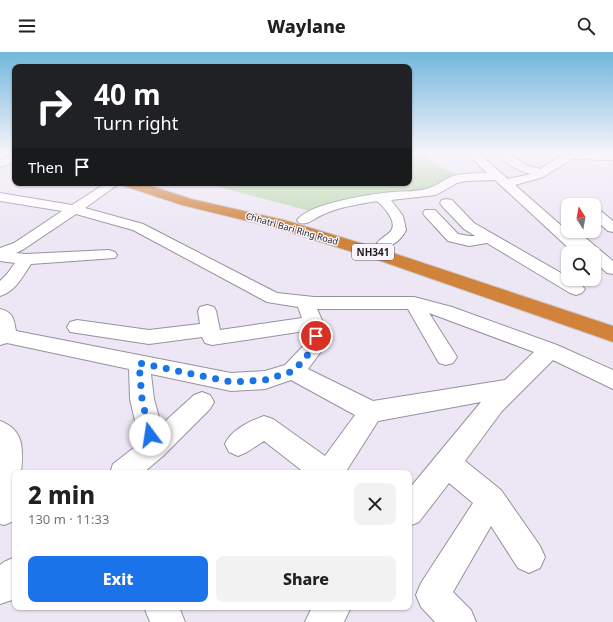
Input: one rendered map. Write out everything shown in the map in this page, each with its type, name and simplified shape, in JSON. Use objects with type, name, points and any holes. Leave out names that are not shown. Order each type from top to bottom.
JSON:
[{"type":"highway","name":"Chhatri Bari Ring Road","points":[[138,186],[187,202],[278,223],[369,251],[517,300],[613,334]]},
{"type":"highway","name":"Chhatri Bari Ring Road","points":[[159,186],[194,197],[284,218],[390,250],[521,292],[613,325]]},
{"type":"street","points":[[304,220],[317,212],[343,204],[381,197],[432,192],[453,180],[459,179]]},
{"type":"street","points":[[499,179],[575,246]]},
{"type":"street","points":[[508,179],[561,224]]},
{"type":"street","points":[[512,182],[527,179]]},
{"type":"street","points":[[0,255],[19,246],[109,186]]},
{"type":"street","points":[[0,197],[73,209],[138,227],[273,298],[305,302],[414,303],[445,311],[550,350],[613,380]]},
{"type":"street","points":[[381,197],[395,214],[399,229],[396,234],[385,243]]},
{"type":"street","points":[[448,203],[469,226],[576,289],[559,299]]},
{"type":"street","points":[[430,213],[453,238],[451,247],[476,253],[477,246],[469,241],[489,238]]},
{"type":"street","points":[[601,218],[613,228]]},
{"type":"street","points":[[577,238],[613,269]]},
{"type":"street","points":[[0,255],[26,259],[109,255]]},
{"type":"street","points":[[0,290],[13,278],[26,259]]},
{"type":"street","points":[[601,268],[613,279]]},
{"type":"street","points":[[0,315],[5,319],[4,337],[231,382],[265,380],[294,371],[316,345],[314,323],[305,302]]},
{"type":"street","points":[[414,303],[446,357]]},
{"type":"street","points":[[77,328],[149,337],[209,320],[212,338],[314,323]]},
{"type":"street","points":[[412,508],[494,404],[550,350]]},
{"type":"street","points":[[139,363],[142,399],[154,448]]},
{"type":"street","points":[[294,371],[371,412],[509,388]]},
{"type":"street","points":[[127,470],[154,448],[202,402]]},
{"type":"street","points":[[322,470],[371,412]]},
{"type":"street","points":[[238,444],[264,426],[320,470]]},
{"type":"street","points":[[0,432],[9,443],[10,451],[6,510]]},
{"type":"street","points":[[447,464],[491,500],[529,557]]},
{"type":"street","points":[[459,622],[433,595],[491,500]]},
{"type":"street","points":[[0,588],[12,576]]},
{"type":"street","points":[[162,610],[168,622]]},
{"type":"street","points":[[322,622],[332,610]]},
{"type":"green space","points":[[412,179],[456,179],[434,189],[310,211],[215,186],[412,186]]},
{"type":"route","points":[[150,435],[142,399],[139,363],[231,382],[265,380],[294,371],[316,345],[316,336]]}]
